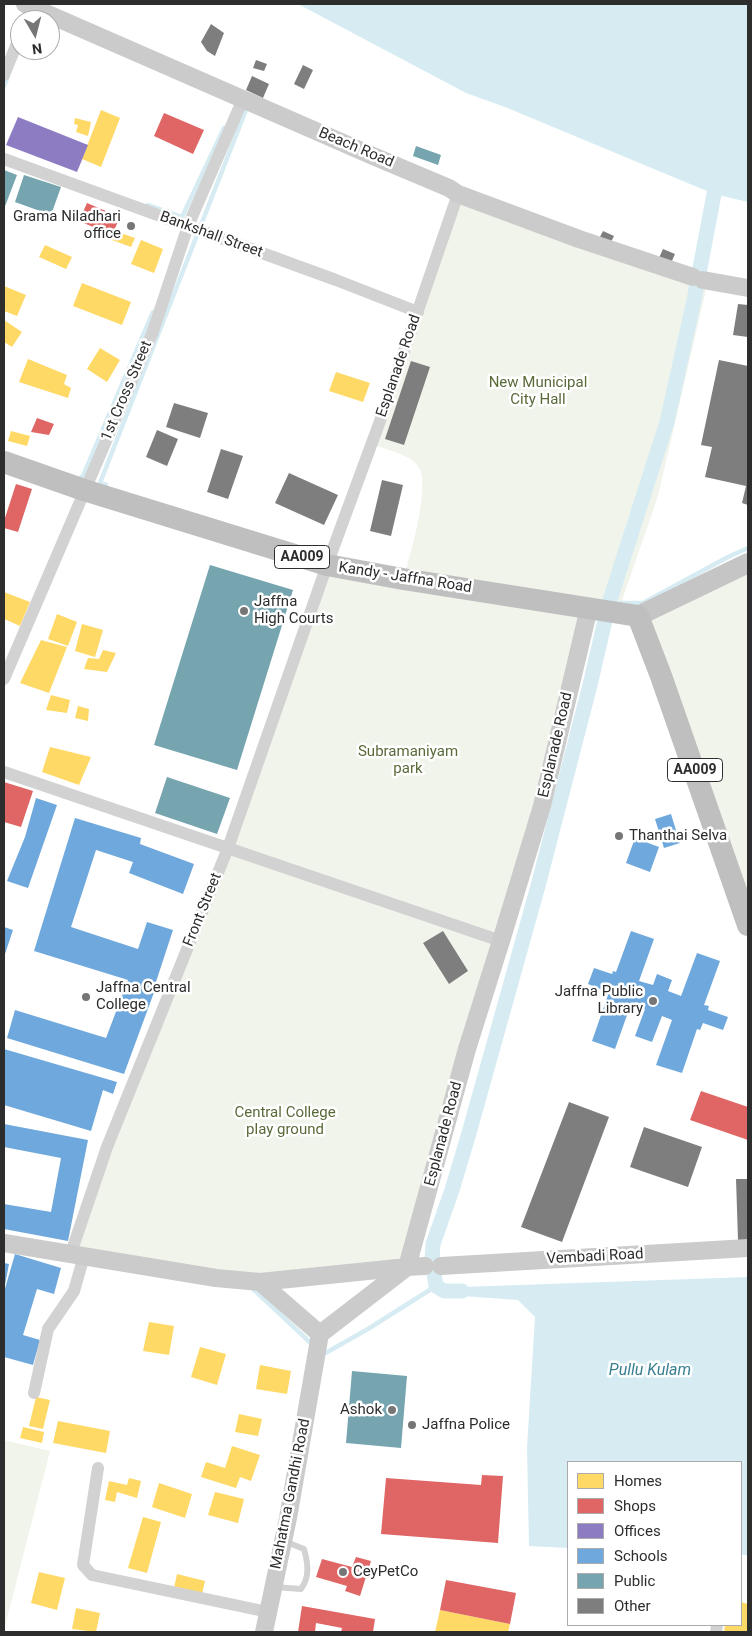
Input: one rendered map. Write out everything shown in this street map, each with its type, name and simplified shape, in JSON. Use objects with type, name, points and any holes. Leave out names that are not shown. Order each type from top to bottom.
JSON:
[{"type":"highway","name":"Kandy - Jaffna Road","points":[[4,462],[84,490],[327,565],[403,579],[638,616]]},
{"type":"highway","name":"AA009","points":[[638,616],[661,676],[748,925]]},
{"type":"main road","points":[[638,616],[748,563]]},
{"type":"street","name":"Beach Road","points":[[60,23],[243,99],[449,188],[458,194],[579,239],[698,278],[748,288]]},
{"type":"street","points":[[4,75],[10,60]]},
{"type":"street","name":"1st Cross Street","points":[[4,679],[152,334],[188,226],[243,99]]},
{"type":"street","name":"Bankshall Street","points":[[4,159],[418,312]]},
{"type":"street","name":"Esplanade Road","points":[[327,565],[418,312],[458,194]]},
{"type":"street","name":"Front Street","points":[[34,1393],[48,1329],[74,1292],[77,1254],[107,1147],[228,848],[327,565]]},
{"type":"street","name":"Esplanade Road","points":[[407,1267],[467,1049],[542,806],[589,608]]},
{"type":"street","points":[[4,772],[501,941]]},
{"type":"street","points":[[4,1243],[216,1278],[260,1282],[407,1267]]},
{"type":"street","name":"Vembadi Road","points":[[407,1267],[748,1248]]},
{"type":"street","points":[[260,1282],[318,1344],[407,1267]]},
{"type":"street","name":"Mahatma Gandhi Road","points":[[264,1632],[283,1540],[318,1344]]},
{"type":"street","points":[[98,1468],[83,1566],[92,1575],[268,1612]]},
{"type":"lane","points":[[274,1586],[301,1589],[306,1583],[308,1571],[304,1549],[283,1540]]},
{"type":"green space","points":[[458,194],[708,281],[658,496],[618,612],[589,608],[407,1267],[260,1282],[71,1253],[228,848],[327,565],[403,579],[420,511],[422,496],[421,472],[416,464],[408,458],[372,444]]},
{"type":"green space","points":[[748,563],[748,925],[638,616]]},
{"type":"green space","points":[[4,1440],[50,1451],[4,1630]]},
{"type":"water","points":[[298,4],[748,4],[748,202],[714,194],[505,107],[466,93]]},
{"type":"water","name":"Pullu Kulam","points":[[748,1277],[748,1555],[742,1555],[742,1461],[567,1461],[567,1548],[529,1546],[527,1448],[535,1317],[518,1300],[462,1296],[462,1287]]},
{"type":"building: Homes","points":[[101,110],[120,118],[101,167],[82,159]]},
{"type":"building: Homes","points":[[75,118],[91,122],[88,136],[76,132],[78,125],[74,124]]},
{"type":"building: Homes","points":[[115,231],[135,238],[131,247],[112,240]]},
{"type":"building: Homes","points":[[141,240],[163,249],[154,273],[131,264]]},
{"type":"building: Homes","points":[[45,245],[72,257],[66,269],[39,257]]},
{"type":"building: Homes","points":[[82,283],[131,302],[122,325],[73,306]]},
{"type":"building: Homes","points":[[4,286],[26,295],[17,316],[4,311]]},
{"type":"building: Homes","points":[[4,320],[22,332],[12,347],[4,342]]},
{"type":"building: Homes","points":[[100,348],[120,360],[107,382],[87,369]]},
{"type":"building: Homes","points":[[28,359],[67,375],[64,384],[71,388],[68,398],[19,382]]},
{"type":"building: Homes","points":[[336,372],[370,383],[363,402],[329,391]]},
{"type":"building: Homes","points":[[11,431],[30,436],[27,446],[8,441]]},
{"type":"building: Homes","points":[[4,592],[30,602],[20,626],[4,619]]},
{"type":"building: Homes","points":[[57,614],[77,622],[68,646],[48,639]]},
{"type":"building: Homes","points":[[82,624],[103,630],[95,657],[75,651]]},
{"type":"building: Homes","points":[[41,640],[67,647],[49,693],[20,683]]},
{"type":"building: Homes","points":[[103,650],[116,653],[107,672],[84,669],[88,658],[99,659]]},
{"type":"building: Homes","points":[[51,695],[70,700],[67,713],[46,710]]},
{"type":"building: Homes","points":[[78,706],[89,709],[88,721],[75,718]]},
{"type":"building: Homes","points":[[50,747],[91,757],[79,785],[42,772]]},
{"type":"building: Homes","points":[[149,1322],[174,1326],[169,1355],[143,1351]]},
{"type":"building: Homes","points":[[200,1347],[226,1354],[217,1385],[191,1377]]},
{"type":"building: Homes","points":[[260,1365],[291,1371],[287,1394],[256,1389]]},
{"type":"building: Homes","points":[[36,1397],[50,1400],[43,1429],[29,1426]]},
{"type":"building: Homes","points":[[239,1414],[262,1419],[258,1436],[235,1432]]},
{"type":"building: Homes","points":[[58,1421],[110,1431],[106,1453],[53,1443]]},
{"type":"building: Homes","points":[[23,1427],[44,1432],[42,1443],[20,1438]]},
{"type":"building: Homes","points":[[232,1446],[260,1455],[251,1481],[240,1477],[236,1488],[201,1477],[206,1462],[225,1468]]},
{"type":"building: Homes","points":[[129,1478],[141,1481],[137,1498],[117,1492],[115,1502],[105,1500],[109,1481],[127,1485]]},
{"type":"building: Homes","points":[[159,1483],[192,1494],[185,1518],[152,1507]]},
{"type":"building: Homes","points":[[215,1492],[244,1499],[238,1523],[208,1515]]},
{"type":"building: Homes","points":[[143,1517],[161,1522],[147,1573],[128,1568]]},
{"type":"building: Homes","points":[[39,1572],[65,1578],[57,1610],[31,1603]]},
{"type":"building: Homes","points":[[177,1574],[205,1581],[202,1594],[174,1588]]},
{"type":"building: Homes","points":[[742,1602],[748,1604],[748,1632],[724,1632],[725,1626],[742,1626]]},
{"type":"building: Homes","points":[[76,1608],[100,1613],[96,1632],[72,1629]]},
{"type":"building: Homes","points":[[440,1610],[510,1624],[508,1632],[435,1632]]},
{"type":"building: Shops","points":[[164,113],[204,130],[193,154],[154,136]]},
{"type":"building: Shops","points":[[87,203],[120,217],[112,235],[79,221]]},
{"type":"building: Shops","points":[[37,418],[54,424],[49,435],[31,432]]},
{"type":"building: Shops","points":[[16,484],[32,489],[18,532],[4,528],[4,521]]},
{"type":"building: Shops","points":[[4,782],[33,791],[21,827],[4,822]]},
{"type":"building: Shops","points":[[701,1091],[748,1107],[748,1140],[690,1120]]},
{"type":"building: Shops","points":[[482,1475],[503,1476],[498,1543],[381,1534],[386,1478],[481,1485]]},
{"type":"building: Shops","name":"CeyPetCo","points":[[356,1557],[371,1561],[360,1596],[345,1591],[347,1586],[316,1577],[322,1559],[352,1567]]},
{"type":"building: Shops","points":[[446,1580],[516,1593],[510,1624],[440,1610]]},
{"type":"building: Shops","points":[[302,1606],[375,1619],[373,1632],[341,1632],[342,1628],[316,1623],[315,1632],[298,1632]]},
{"type":"building: Offices","points":[[18,117],[88,145],[77,172],[6,145]]},
{"type":"building: Schools","points":[[36,798],[57,805],[28,888],[7,881],[25,837]]},
{"type":"building: Schools","points":[[671,814],[680,843],[664,848],[655,819]]},
{"type":"building: Schools","points":[[75,818],[141,838],[140,844],[194,864],[183,894],[129,873],[133,862],[96,850],[71,927],[138,949],[147,922],[173,930],[154,988],[156,987],[124,1074],[7,1038],[15,1010],[106,1038],[128,980],[34,951]]},
{"type":"building: Schools","points":[[635,838],[659,847],[650,872],[626,863]]},
{"type":"building: Schools","points":[[4,927],[13,930],[4,957]]},
{"type":"building: Schools","points":[[631,931],[654,939],[639,981],[653,985],[657,974],[672,980],[668,991],[681,996],[697,953],[720,961],[704,1005],[709,1006],[708,1010],[728,1017],[723,1030],[703,1023],[700,1030],[697,1029],[682,1073],[656,1065],[672,1020],[662,1016],[652,1042],[635,1036],[645,1009],[631,1004],[615,1049],[592,1041],[608,995],[604,994],[605,991],[588,984],[594,968],[612,974],[613,971],[616,972]]},
{"type":"building: Schools","points":[[4,1049],[117,1082],[113,1094],[103,1090],[91,1131],[4,1105]]},
{"type":"building: Schools","points":[[4,1124],[88,1140],[68,1241],[4,1229],[4,1204],[51,1212],[61,1158],[4,1147]]},
{"type":"building: Schools","points":[[15,1254],[61,1268],[54,1294],[37,1289],[23,1335],[40,1340],[33,1365],[4,1357],[4,1292]]},
{"type":"building: Schools","points":[[4,1263],[9,1264],[5,1285],[4,1285]]},
{"type":"building: Public","points":[[416,146],[441,155],[438,165],[413,156]]},
{"type":"building: Public","points":[[4,170],[17,175],[4,209]]},
{"type":"building: Public","points":[[24,175],[61,187],[51,215],[15,202]]},
{"type":"building: Public","name":"Jaffna High Courts","points":[[210,565],[293,590],[237,770],[154,745]]},
{"type":"building: Public","points":[[167,777],[230,798],[217,834],[155,813]]},
{"type":"building: Public","points":[[352,1371],[407,1376],[401,1448],[346,1443]]},
{"type":"building: Other","points":[[211,24],[224,33],[215,56],[207,51],[201,42]]},
{"type":"building: Other","points":[[256,60],[267,64],[264,71],[253,68]]},
{"type":"building: Other","points":[[303,65],[313,70],[304,89],[294,84]]},
{"type":"building: Other","points":[[252,76],[269,84],[263,98],[246,90]]},
{"type":"building: Other","points":[[603,231],[614,236],[610,244],[599,239]]},
{"type":"building: Other","points":[[663,249],[675,254],[671,263],[659,258]]},
{"type":"building: Other","points":[[738,304],[748,305],[748,337],[733,335]]},
{"type":"building: Other","points":[[719,360],[748,366],[748,505],[742,503],[746,486],[705,477],[712,447],[701,445]]},
{"type":"building: Other","points":[[411,361],[430,367],[404,445],[385,439]]},
{"type":"building: Other","points":[[174,403],[208,413],[200,438],[166,427]]},
{"type":"building: Other","points":[[157,430],[178,439],[167,466],[146,457]]},
{"type":"building: Other","points":[[221,449],[243,456],[228,499],[207,492]]},
{"type":"building: Other","points":[[289,473],[338,495],[324,525],[275,503]]},
{"type":"building: Other","points":[[382,480],[403,485],[391,536],[370,531]]},
{"type":"building: Other","points":[[443,931],[468,971],[449,984],[423,943]]},
{"type":"building: Other","points":[[569,1102],[609,1117],[562,1242],[521,1227]]},
{"type":"building: Other","points":[[644,1127],[702,1147],[688,1187],[630,1167]]},
{"type":"building: Other","points":[[736,1179],[748,1179],[748,1240],[738,1240]]},
{"type":"waterway","points":[[4,86],[8,76]]},
{"type":"waterway","points":[[106,485],[100,483],[246,110]]},
{"type":"waterway","points":[[148,205],[182,217],[224,128]]},
{"type":"waterway","points":[[462,1291],[444,1291],[436,1286],[432,1260],[433,1244],[469,1133],[538,886],[590,685],[609,603],[667,422],[694,300],[714,194]]},
{"type":"waterway","points":[[78,480],[83,476],[153,312]]},
{"type":"waterway","points":[[621,603],[643,603],[748,548]]},
{"type":"waterway","points":[[250,1286],[314,1346]]},
{"type":"waterway","points":[[322,1355],[368,1329],[436,1286]]},
{"type":"place","name":"Grama Niladhari office","points":[[131,226]]},
{"type":"place","name":"Jaffna High Courts","points":[[244,611]]},
{"type":"place","name":"Thanthai Selva","points":[[619,836]]},
{"type":"place","name":"Jaffna Central College","points":[[86,997]]},
{"type":"place","name":"Jaffna Public Library","points":[[653,1001]]},
{"type":"place","name":"Ashok","points":[[392,1410]]},
{"type":"place","name":"Jaffna Police","points":[[412,1425]]},
{"type":"place","name":"CeyPetCo","points":[[343,1572]]},
{"type":"park label","name":"New Municipal City Hall","points":[[538,392]]},
{"type":"park label","name":"Subramaniyam park","points":[[408,760]]},
{"type":"park label","name":"Central College play ground","points":[[285,1122]]}]
